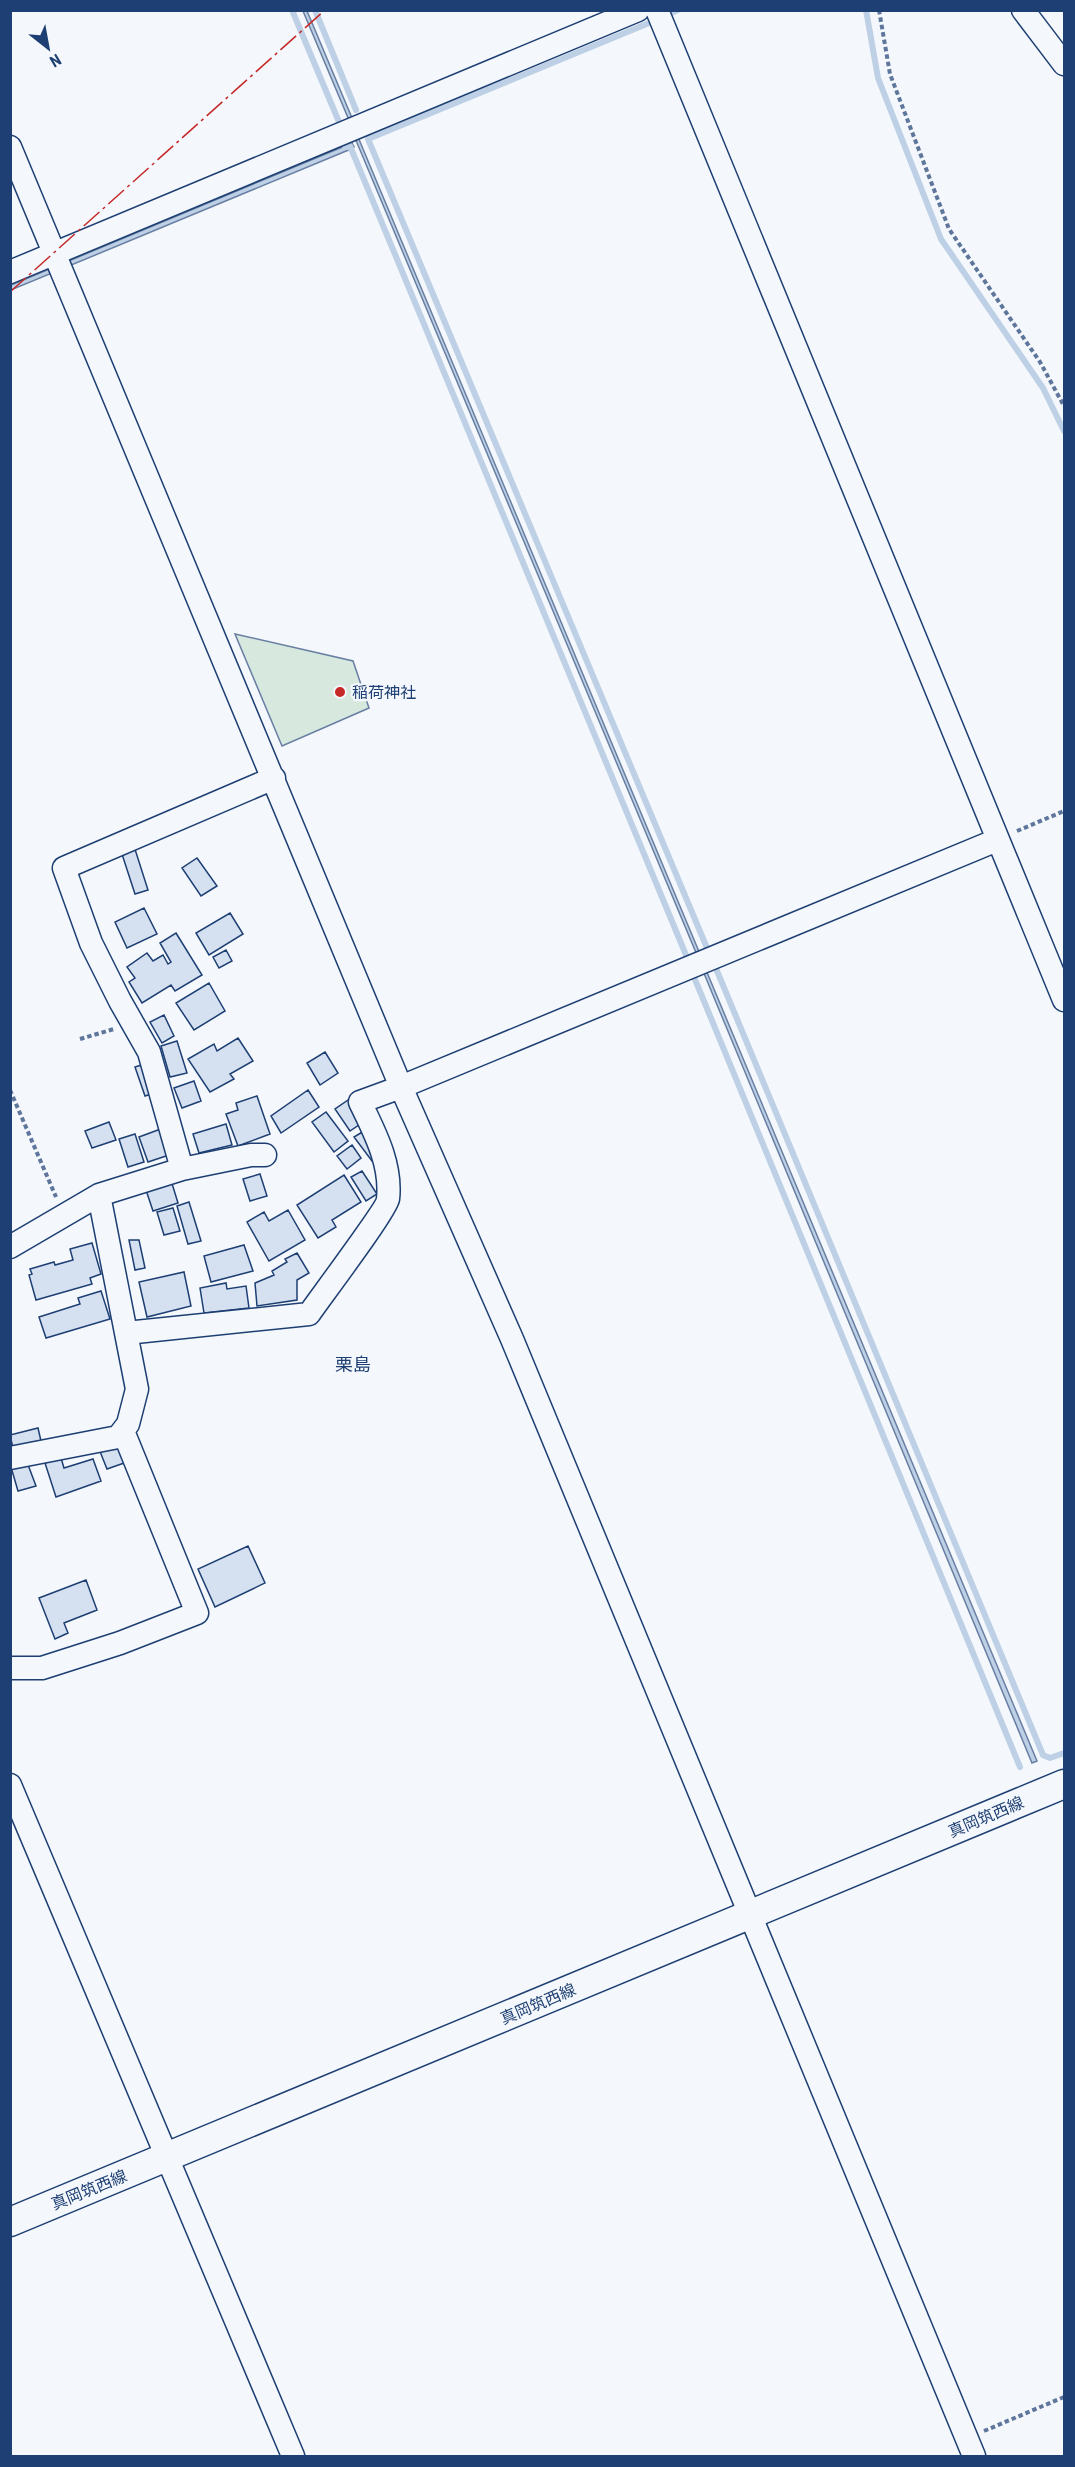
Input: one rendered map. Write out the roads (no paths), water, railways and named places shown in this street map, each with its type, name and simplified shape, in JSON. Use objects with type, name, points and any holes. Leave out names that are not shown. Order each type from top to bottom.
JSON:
[{"type":"main road","name":"真岡筑西線","points":[[10,2222],[1065,1784]]},
{"type":"street","points":[[10,272],[58,263],[638,10]]},
{"type":"street","points":[[657,10],[997,840],[1065,1000]]},
{"type":"street","points":[[1023,10],[1065,64]]},
{"type":"street","points":[[10,147],[402,1087],[512,1339],[970,2447]]},
{"type":"street","points":[[182,1169],[149,1052],[90,943],[64,868],[274,778]]},
{"type":"street","points":[[126,1333],[309,1314],[388,1201],[386,1172],[379,1141],[360,1102],[402,1087],[997,840]]},
{"type":"street","points":[[10,1247],[99,1196],[182,1169],[251,1155],[266,1155]]},
{"type":"street","points":[[10,1458],[118,1437],[128,1424],[137,1389],[99,1196]]},
{"type":"street","points":[[10,1668],[42,1668],[120,1643],[197,1613],[123,1431]]},
{"type":"street","points":[[10,1785],[293,2457]]},
{"type":"water","points":[[303,11],[307,11],[352,118],[349,120]]},
{"type":"water","points":[[358,137],[700,954],[697,955],[355,138]]},
{"type":"water","points":[[352,143],[354,147],[351,149],[11,290],[11,285]]},
{"type":"water","points":[[706,970],[1037,1761],[1032,1763],[703,971]]},
{"type":"waterway","points":[[292,10],[339,122]]},
{"type":"waterway","points":[[315,10],[356,110]]},
{"type":"waterway","points":[[667,15],[678,10]]},
{"type":"waterway","points":[[866,10],[878,78],[941,239],[1043,388],[1064,431]]},
{"type":"waterway","points":[[649,23],[368,139],[707,948]]},
{"type":"waterway","points":[[345,147],[350,146],[686,955]]},
{"type":"waterway","points":[[715,966],[1043,1755],[1050,1758],[1064,1753]]},
{"type":"waterway","points":[[694,977],[1020,1767]]},
{"type":"place","name":"稲荷神社","points":[[340,692]]},
{"type":"district","name":"栗島","points":[[353,1364]]}]
